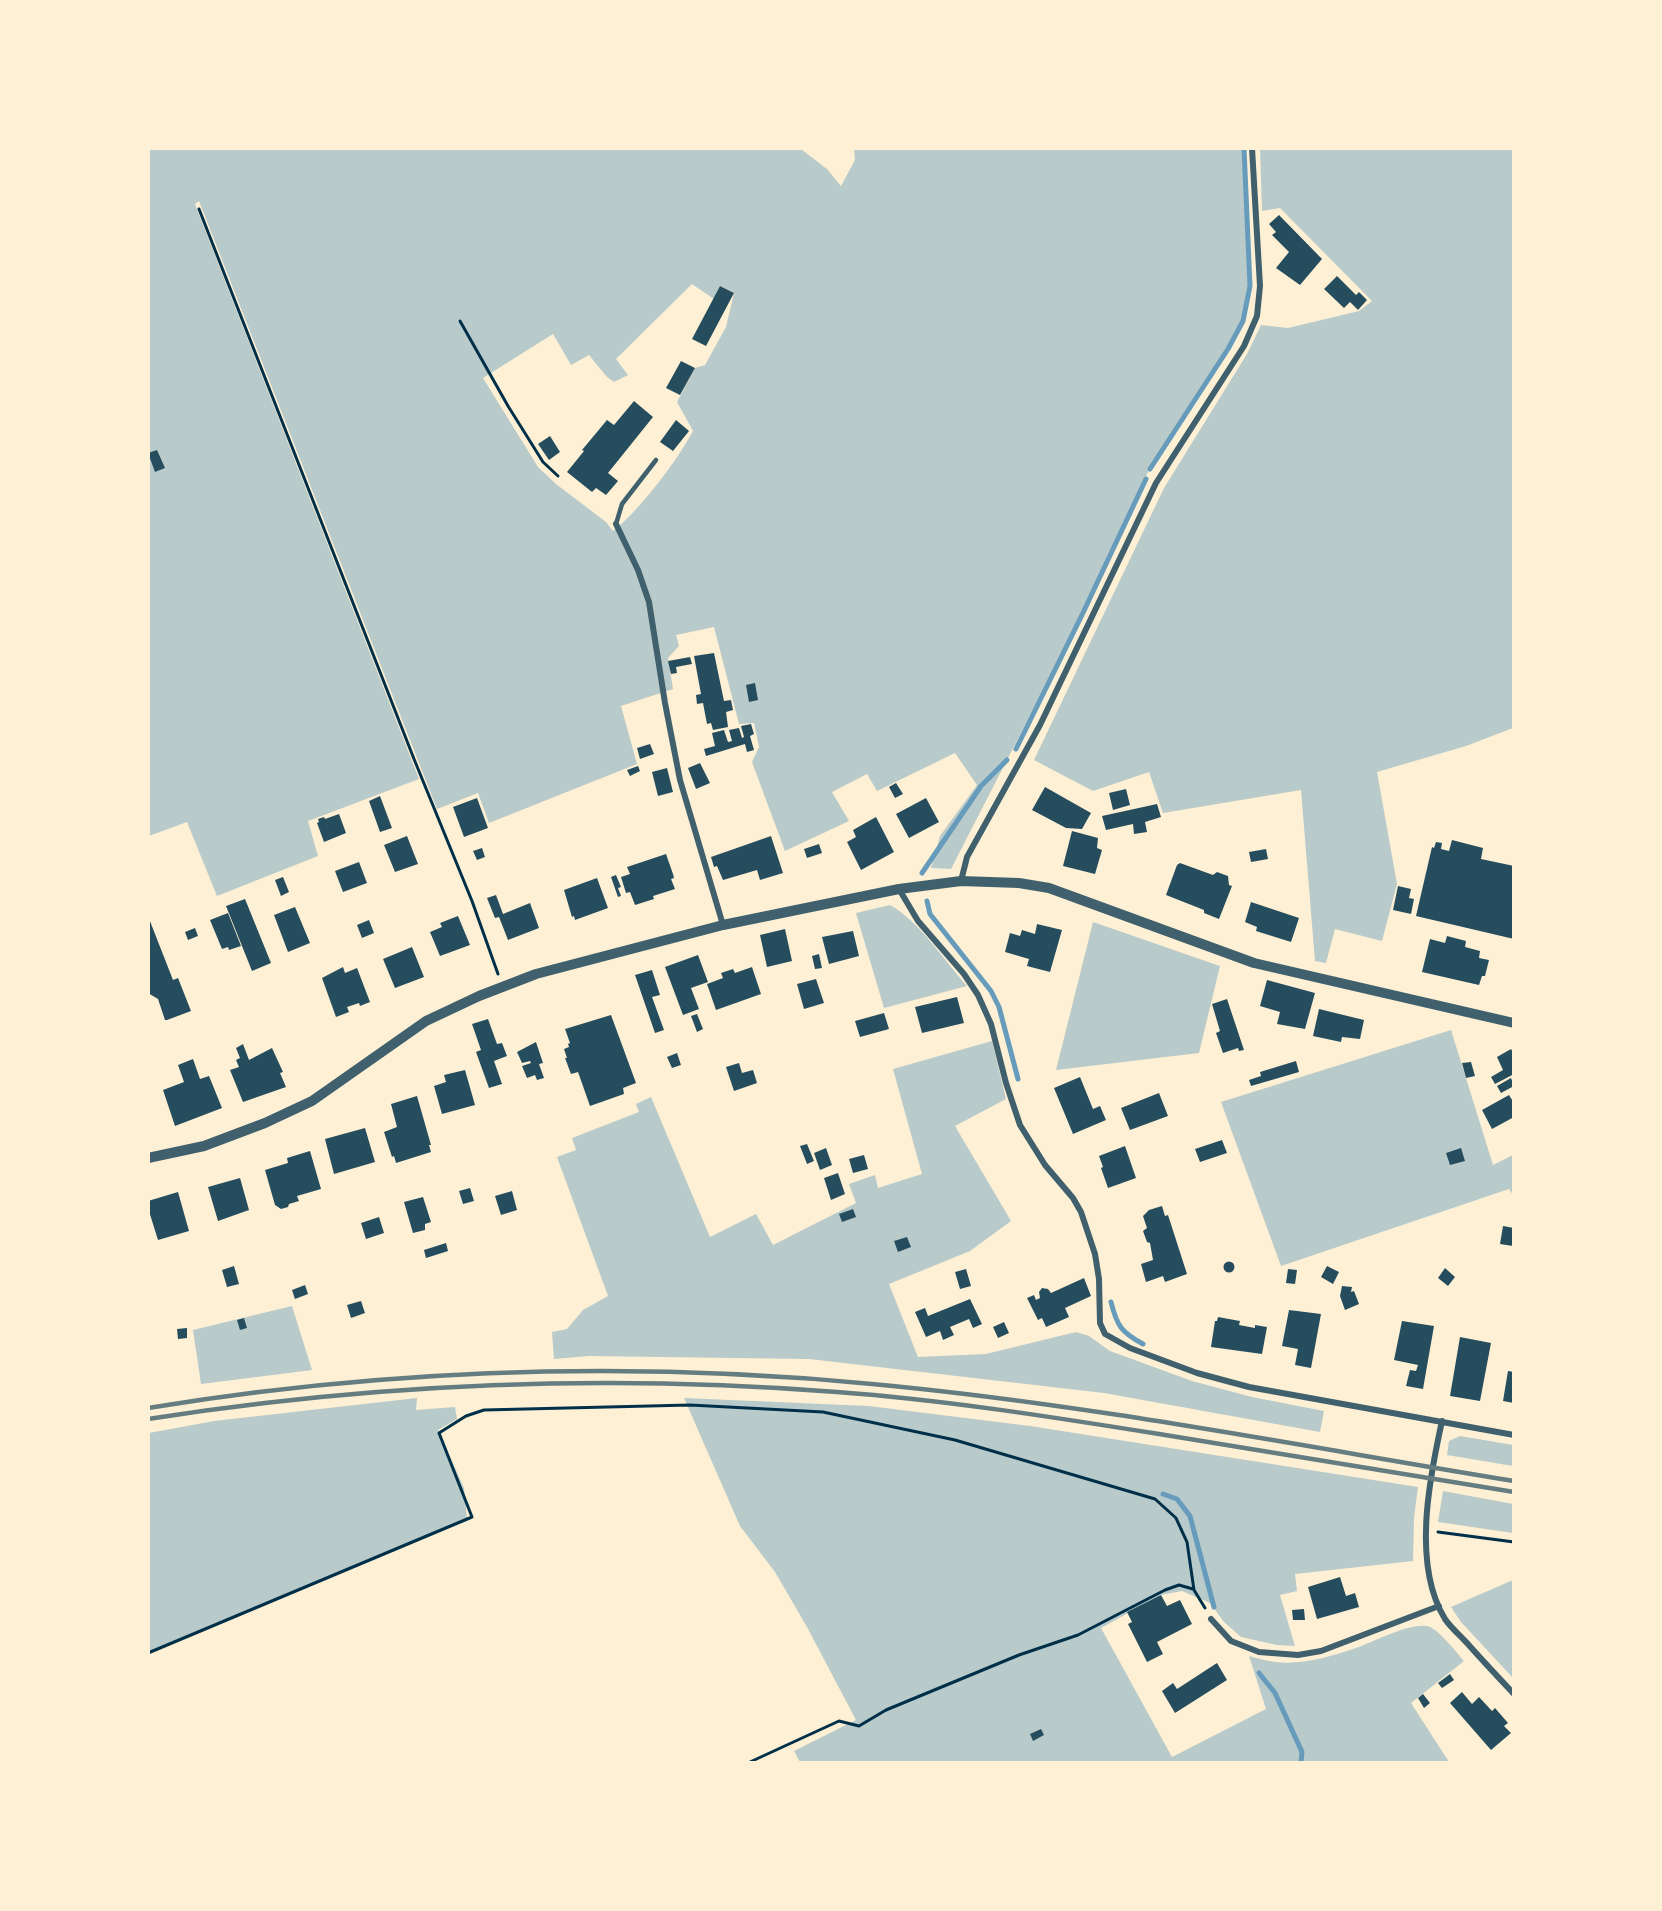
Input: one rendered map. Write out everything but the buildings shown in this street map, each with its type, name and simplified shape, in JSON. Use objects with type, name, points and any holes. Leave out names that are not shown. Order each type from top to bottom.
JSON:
[{"type":"street","points":[[961,881],[967,857],[1040,725],[1156,483],[1244,346],[1257,316],[1260,286],[1252,148]]},
{"type":"street","points":[[616,524],[638,570],[649,602],[680,780],[723,925]]},
{"type":"street","points":[[148,1158],[204,1146],[265,1123],[312,1101],[426,1021],[536,974],[723,925],[899,889],[961,881],[1019,883],[1049,888],[1254,963],[1514,1023]]},
{"type":"street","points":[[899,889],[918,921],[964,974],[978,995],[991,1024],[1006,1083],[1020,1125],[1045,1165],[1082,1212],[1095,1254],[1099,1279],[1100,1323],[1106,1334],[1130,1348],[1174,1365],[1238,1384],[1514,1435]]},
{"type":"street","points":[[1442,1421],[1426,1530],[1428,1563],[1439,1606],[1446,1620],[1514,1694]]},
{"type":"street","points":[[1211,1619],[1231,1641],[1259,1652],[1298,1655],[1321,1651],[1439,1606]]},
{"type":"lane","points":[[616,524],[622,504],[656,460]]},
{"type":"path","points":[[199,209],[414,759],[472,901],[502,987]]},
{"type":"path","points":[[460,321],[543,462],[558,476]]},
{"type":"path","points":[[148,1653],[472,1517],[439,1433],[466,1416],[484,1410],[690,1405],[823,1412],[955,1440],[1155,1499],[1176,1518],[1187,1542],[1194,1590],[1211,1619]]},
{"type":"path","points":[[1426,1530],[1514,1542]]},
{"type":"path","points":[[750,1762],[839,1721],[859,1726],[886,1710],[1019,1655],[1078,1635],[1165,1590],[1179,1585],[1194,1590]]},
{"type":"shaded area","points":[[149,149],[801,149],[827,169],[841,186],[855,160],[854,149],[1243,149],[1249,281],[1241,324],[1229,350],[1148,472],[1102,575],[951,869],[931,868],[940,836],[977,785],[955,753],[877,791],[867,774],[832,792],[849,821],[785,851],[752,762],[759,747],[754,723],[739,724],[714,627],[676,635],[679,646],[668,658],[673,689],[621,706],[637,764],[489,823],[478,793],[437,809],[199,201],[195,204],[419,779],[308,821],[318,856],[217,896],[187,822],[149,836]],"holes":[[[692,284],[714,299],[720,286],[734,293],[726,327],[705,365],[695,368],[677,402],[693,431],[657,485],[613,531],[606,522],[556,484],[538,467],[483,378],[553,334],[571,365],[589,355],[614,382],[628,375],[616,359]]]},
{"type":"shaded area","points":[[1260,149],[1513,149],[1513,728],[1466,746],[1377,772],[1397,884],[1382,941],[1335,929],[1326,963],[1315,961],[1301,790],[1163,813],[1149,772],[1093,791],[1034,760],[1164,488],[1247,354],[1261,325],[1288,328],[1359,311],[1372,301],[1280,208],[1262,211]]},
{"type":"shaded area","points":[[890,905],[921,931],[967,986],[884,1008],[856,913]]},
{"type":"shaded area","points":[[1093,922],[1220,966],[1199,1053],[1056,1070]]},
{"type":"shaded area","points":[[1451,1030],[1493,1165],[1513,1155],[1513,1195],[1509,1189],[1281,1266],[1221,1102]]},
{"type":"shaded area","points":[[992,1041],[1006,1099],[955,1126],[1011,1221],[970,1251],[889,1284],[918,1357],[986,1354],[1076,1332],[1089,1336],[1110,1351],[1192,1381],[1252,1397],[1324,1411],[1320,1432],[1104,1393],[809,1359],[589,1356],[554,1359],[552,1332],[567,1329],[583,1310],[608,1296],[557,1157],[576,1150],[572,1138],[639,1112],[636,1104],[651,1097],[710,1237],[756,1214],[773,1245],[856,1203],[849,1184],[875,1175],[878,1188],[922,1174],[893,1069]]},
{"type":"shaded area","points":[[292,1306],[312,1370],[201,1384],[193,1330]]},
{"type":"shaded area","points":[[417,1398],[416,1410],[455,1407],[457,1419],[438,1430],[464,1488],[467,1518],[149,1651],[149,1433],[214,1421]]},
{"type":"shaded area","points":[[684,1398],[869,1406],[1030,1426],[1418,1487],[1414,1518],[1413,1561],[1295,1574],[1297,1591],[1280,1595],[1295,1646],[1277,1645],[1241,1637],[1224,1622],[1210,1603],[1182,1591],[1161,1595],[1101,1628],[1172,1757],[1266,1709],[1249,1656],[1285,1663],[1315,1660],[1353,1649],[1400,1630],[1427,1626],[1441,1636],[1464,1661],[1411,1703],[1449,1762],[800,1762],[794,1751],[856,1720],[775,1572],[740,1526]]},
{"type":"shaded area","points":[[1460,1436],[1513,1445],[1513,1466],[1447,1455],[1449,1441]]},
{"type":"shaded area","points":[[1443,1491],[1513,1504],[1513,1533],[1438,1522]]},
{"type":"shaded area","points":[[1513,1580],[1513,1678],[1461,1622],[1451,1607]]},
{"type":"waterway","points":[[1150,469],[1228,349],[1243,321],[1250,286],[1244,148]]},
{"type":"waterway","points":[[1016,749],[1146,479]]},
{"type":"waterway","points":[[922,873],[981,786],[1007,760]]},
{"type":"waterway","points":[[927,901],[930,914],[991,991],[999,1007],[1018,1079]]},
{"type":"waterway","points":[[1111,1302],[1121,1328],[1143,1344]]},
{"type":"waterway","points":[[1163,1494],[1177,1499],[1190,1516],[1214,1607]]},
{"type":"waterway","points":[[1259,1673],[1275,1693],[1302,1752],[1301,1762]]},
{"type":"railway","points":[[148,1408],[238,1395],[419,1377],[600,1371],[782,1377],[953,1392],[1113,1414],[1514,1481]]},
{"type":"railway","points":[[148,1419],[320,1397],[492,1385],[578,1383],[751,1387],[877,1395],[998,1410],[1514,1492]]}]
